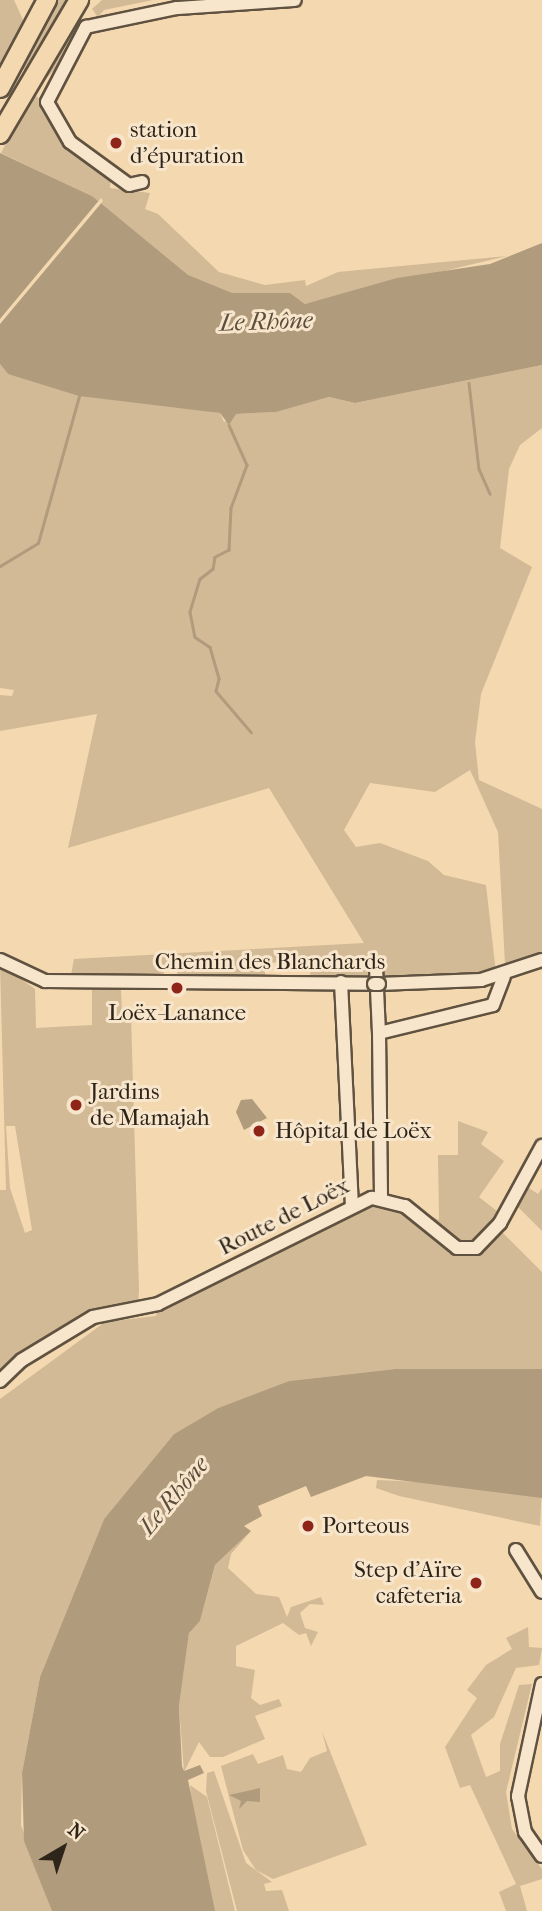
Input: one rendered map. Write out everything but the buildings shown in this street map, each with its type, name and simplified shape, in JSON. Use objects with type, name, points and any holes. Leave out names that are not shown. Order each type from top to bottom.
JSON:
[{"type":"highway","points":[[0,88],[47,0]]},
{"type":"highway","points":[[0,134],[31,75],[79,0]]},
{"type":"street","points":[[142,182],[118,184],[64,136],[45,96],[89,24],[181,4],[295,0]]},
{"type":"street","name":"Chemin des Blanchards","points":[[0,960],[45,981],[376,984],[504,976],[542,960]]},
{"type":"street","points":[[376,967],[381,1196]]},
{"type":"street","points":[[379,1033],[493,1005],[504,976]]},
{"type":"street","points":[[341,982],[352,1206]]},
{"type":"street","name":"Route de Loëx","points":[[0,1381],[22,1360],[93,1317],[158,1304],[352,1206],[381,1196],[415,1212],[451,1245],[476,1248],[500,1223],[542,1146]]},
{"type":"street","points":[[516,1550],[542,1592]]},
{"type":"street","points":[[542,1684],[518,1796],[525,1832],[542,1857]]},
{"type":"shaded area","points":[[0,0],[14,0],[24,22],[0,69]]},
{"type":"shaded area","points":[[56,0],[70,0],[26,71],[18,67]]},
{"type":"shaded area","points":[[102,0],[153,0],[104,10],[98,17],[92,9]]},
{"type":"shaded area","points":[[87,4],[61,63],[37,88],[51,59]]},
{"type":"shaded area","points":[[37,96],[61,136],[111,175],[110,188],[150,193],[145,209],[158,214],[219,272],[265,285],[305,280],[306,286],[338,272],[507,256],[305,304],[290,293],[258,300],[188,285],[92,196],[1,153],[26,104]]},
{"type":"shaded area","points":[[0,364],[8,374],[220,413],[224,422],[236,414],[275,412],[329,397],[355,403],[542,365],[542,428],[520,445],[509,469],[500,548],[532,567],[481,694],[475,742],[479,780],[542,809],[542,954],[505,964],[498,832],[470,770],[435,792],[370,783],[344,830],[356,847],[380,843],[428,861],[444,875],[486,885],[496,973],[310,978],[311,965],[265,962],[265,976],[179,976],[171,961],[162,976],[71,975],[74,959],[364,943],[269,788],[68,848],[97,714],[0,731],[0,695],[12,696],[14,690],[0,688]]},
{"type":"shaded area","points":[[0,964],[35,989],[36,1028],[92,1025],[92,990],[121,990],[122,1017],[131,1016],[138,1304],[94,1310],[0,1375],[0,1190],[6,1190]],"holes":[[[6,1126],[15,1126],[32,1230],[25,1233],[10,1188]]]},
{"type":"shaded area","points":[[458,1121],[488,1132],[481,1144],[504,1161],[479,1197],[502,1215],[500,1230],[542,1272],[542,1369],[395,1369],[289,1381],[218,1408],[174,1434],[104,1519],[40,1677],[22,1773],[21,1825],[52,1911],[0,1911],[0,1399],[105,1322],[156,1316],[158,1308],[366,1206],[401,1210],[435,1239],[440,1231],[420,1210],[439,1220],[438,1155],[458,1155]]},
{"type":"shaded area","points":[[526,1186],[538,1194],[542,1188],[542,1231],[516,1205]]},
{"type":"shaded area","points":[[377,1480],[542,1487],[540,1526],[399,1496],[376,1488]]},
{"type":"shaded area","points":[[251,1531],[231,1554],[228,1568],[256,1594],[279,1597],[287,1617],[291,1607],[321,1597],[324,1605],[310,1604],[300,1613],[305,1628],[318,1632],[311,1646],[306,1633],[299,1635],[283,1623],[236,1646],[236,1666],[255,1670],[251,1698],[260,1705],[279,1699],[282,1706],[255,1716],[265,1739],[223,1757],[210,1757],[199,1742],[184,1772],[179,1706],[189,1632],[200,1621],[215,1565]]},
{"type":"shaded area","points":[[528,1627],[529,1647],[542,1648],[539,1665],[516,1668],[494,1717],[471,1735],[486,1777],[500,1771],[500,1744],[519,1685],[532,1684],[506,1792],[512,1829],[542,1869],[542,1879],[520,1886],[527,1911],[506,1911],[499,1892],[516,1884],[470,1785],[460,1788],[445,1747],[477,1698],[467,1690],[486,1665],[512,1649],[506,1638]]},
{"type":"shaded area","points":[[322,1731],[367,1845],[273,1879],[256,1870],[243,1850],[221,1766],[253,1754],[258,1764],[283,1755],[287,1769],[301,1772],[310,1758],[327,1751]]},
{"type":"shaded area","points":[[214,1771],[246,1863],[272,1882],[264,1884],[266,1891],[282,1890],[289,1911],[237,1911],[206,1791],[207,1773]]},
{"type":"shaded area","points":[[190,1785],[207,1797],[235,1911],[201,1911]]},
{"type":"water","name":"Le Rhône","points":[[0,153],[92,196],[188,275],[232,293],[290,293],[305,304],[397,278],[490,264],[542,243],[542,365],[355,403],[329,397],[276,412],[236,414],[229,425],[220,413],[79,396],[8,374],[0,364]]},
{"type":"water","points":[[252,1099],[267,1118],[244,1130],[236,1112],[241,1100]]},
{"type":"water","name":"Le Rhône","points":[[395,1369],[542,1369],[542,1498],[366,1476],[311,1497],[306,1486],[258,1506],[262,1516],[244,1526],[251,1531],[215,1565],[200,1621],[189,1633],[179,1706],[182,1766],[184,1771],[200,1765],[204,1773],[188,1780],[215,1911],[52,1911],[24,1841],[22,1773],[40,1677],[104,1519],[174,1434],[218,1408],[289,1381]]},
{"type":"water","points":[[260,1788],[260,1802],[247,1801],[239,1809],[241,1801],[229,1795]]},
{"type":"pier","points":[[101,198],[103,201],[0,324],[0,319]]},
{"type":"waterway","points":[[469,383],[479,469],[490,494]]},
{"type":"waterway","points":[[0,566],[38,543],[79,396]]},
{"type":"waterway","points":[[229,425],[247,465],[231,508],[229,550],[215,557],[213,569],[200,579],[190,612],[195,637],[210,647],[219,679],[216,691],[251,732]]},
{"type":"place","name":"station d'épuration","points":[[116,143]]},
{"type":"place","name":"Loëx-Lanance","points":[[177,988]]},
{"type":"place","name":"Jardins de Mamajah","points":[[76,1105]]},
{"type":"place","name":"Hôpital de Loëx","points":[[259,1131]]},
{"type":"place","name":"Porteous","points":[[308,1526]]},
{"type":"place","name":"Step d'Aïre cafeteria","points":[[476,1583]]}]
